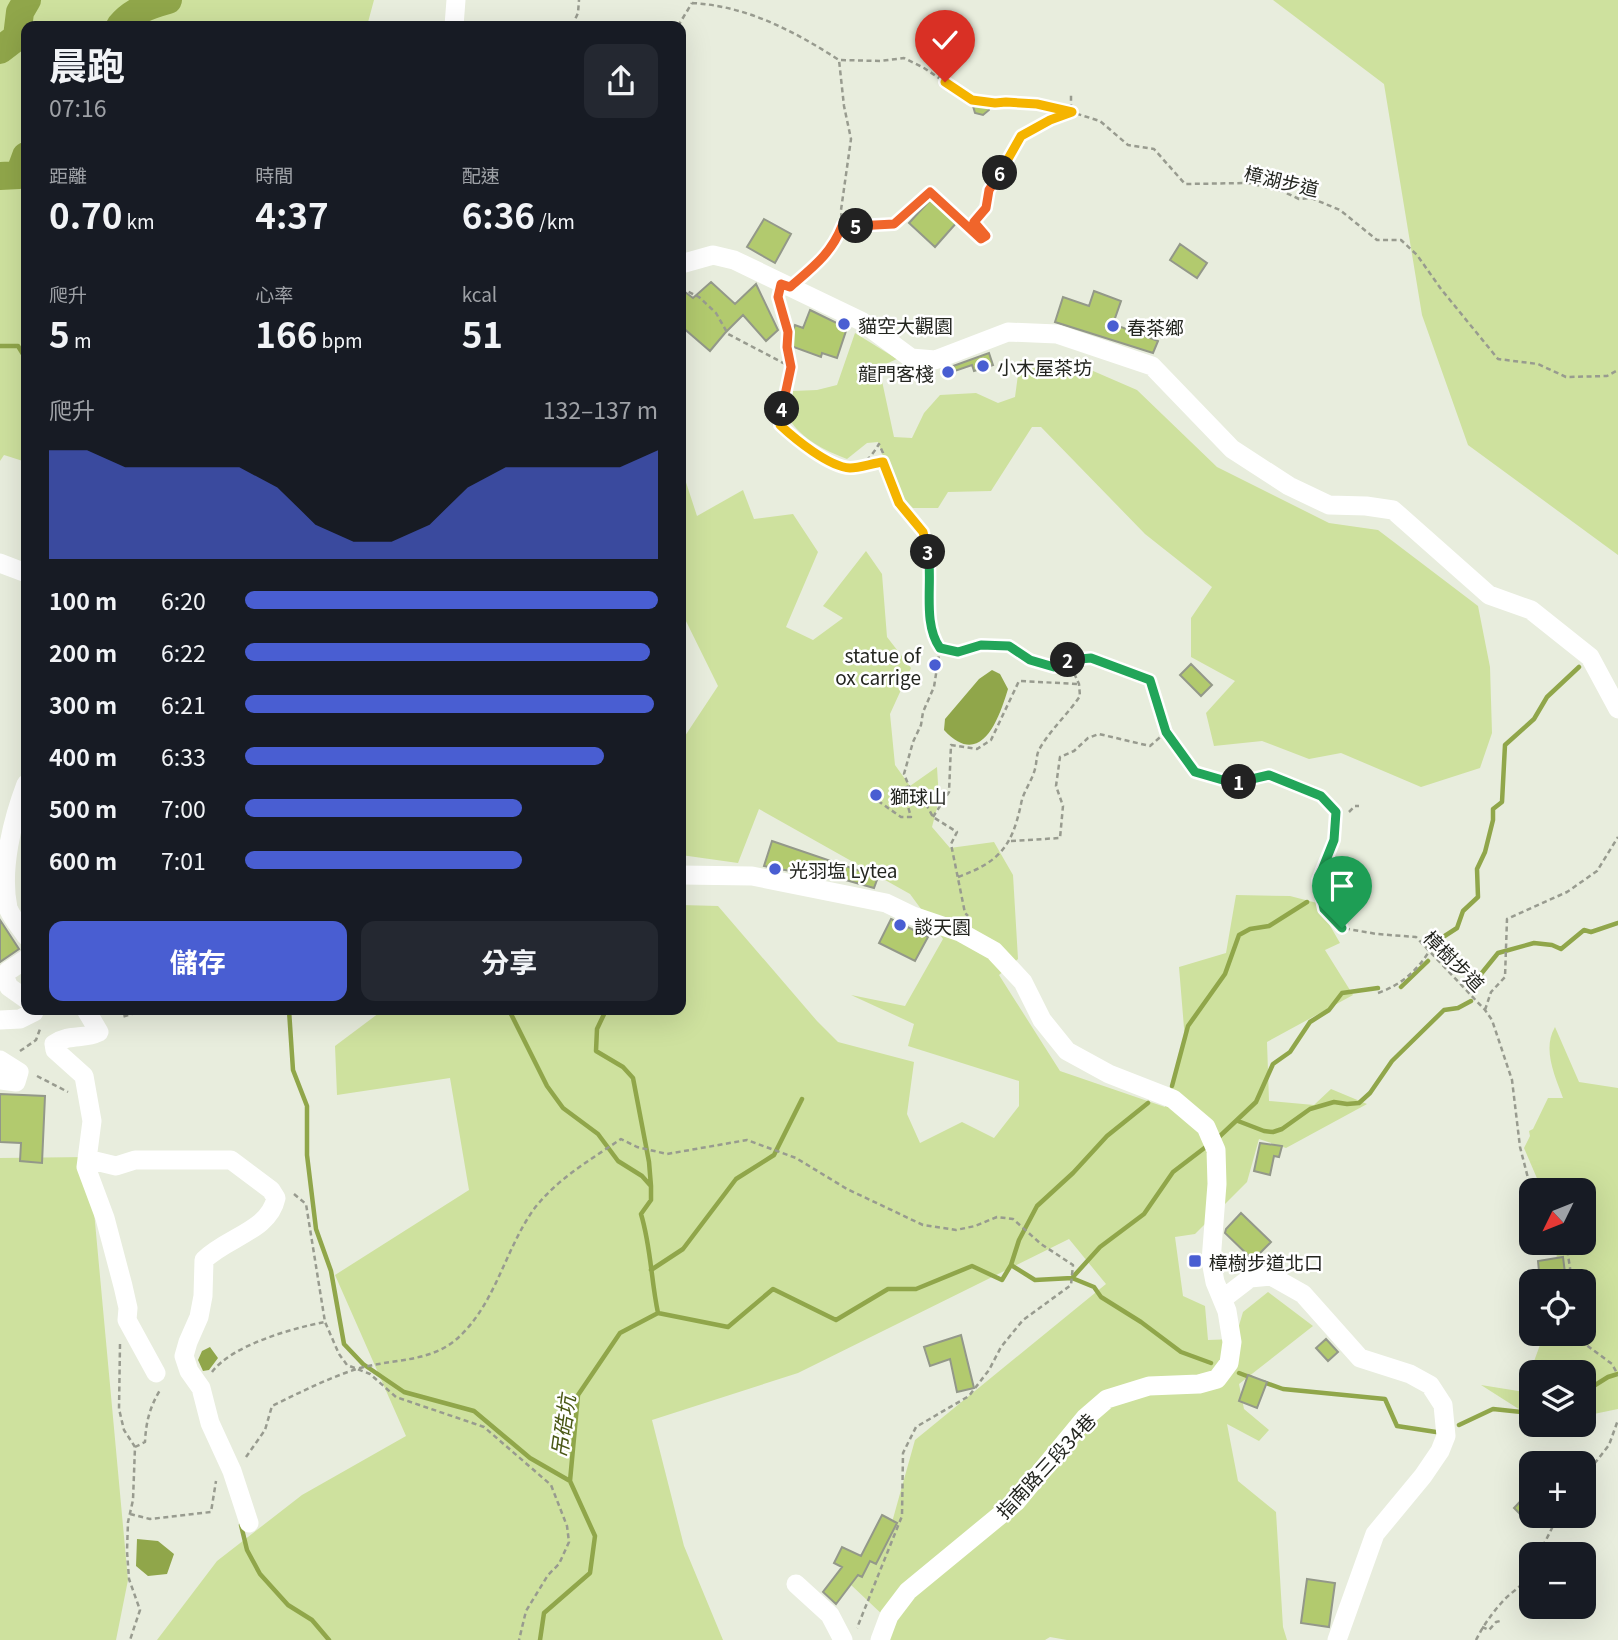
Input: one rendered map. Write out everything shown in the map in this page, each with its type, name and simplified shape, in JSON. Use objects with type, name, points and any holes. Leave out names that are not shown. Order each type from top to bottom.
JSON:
[{"type":"street","points":[[454,21],[456,0]]},
{"type":"street","points":[[686,263],[713,255],[734,260],[861,321],[911,358],[936,360],[1008,332],[1057,334],[1152,366],[1232,449],[1289,486],[1329,505],[1393,510],[1489,595],[1531,610],[1590,657],[1618,709]]},
{"type":"street","points":[[0,562],[21,571]]},
{"type":"street","points":[[21,799],[9,835],[1,892],[21,928]]},
{"type":"street","points":[[686,875],[752,876],[886,903],[913,916],[960,932],[994,951],[1023,982],[1042,1020],[1067,1051],[1110,1074],[1173,1099],[1206,1127],[1216,1150],[1217,1185],[1211,1261],[1215,1282],[1224,1298],[1250,1278],[1271,1276],[1303,1294],[1360,1358],[1410,1374],[1430,1385],[1443,1405],[1446,1436],[1423,1476],[1375,1534],[1337,1640]]},
{"type":"street","points":[[21,962],[5,976],[9,987],[21,995]]},
{"type":"street","points":[[0,1020],[38,1015]]},
{"type":"street","points":[[89,1015],[99,1032],[93,1035],[64,1037],[54,1044],[55,1050],[84,1076],[92,1121],[86,1167],[105,1218],[128,1308],[127,1320],[159,1380]]},
{"type":"street","points":[[0,1080],[16,1082],[10,1062]]},
{"type":"street","points":[[87,1159],[116,1166],[135,1160],[231,1160],[271,1190],[276,1198],[273,1212],[257,1226],[216,1248],[204,1260],[203,1296],[199,1317],[184,1356],[189,1371],[201,1388],[224,1473],[249,1523]]},
{"type":"street","name":"指南路三段34巷","points":[[880,1640],[889,1616],[908,1591],[1016,1502],[1086,1418],[1107,1399],[1149,1386],[1199,1384],[1217,1379],[1229,1363],[1232,1342],[1224,1298]]},
{"type":"street","points":[[796,1584],[850,1634]]},
{"type":"path","points":[[574,21],[579,0]]},
{"type":"path","points":[[681,21],[691,2],[716,4],[797,33],[839,60],[880,61],[904,58],[972,100],[1037,104],[1072,112]]},
{"type":"path","points":[[839,60],[851,139],[841,210],[842,226],[834,246],[786,285],[778,297],[788,332],[787,347],[791,367],[780,425],[807,449],[834,463],[850,468],[883,462]]},
{"type":"path","points":[[1071,94],[1072,112]]},
{"type":"path","points":[[842,226],[894,224],[930,192],[981,239],[986,236],[974,222],[986,208],[989,190],[1021,136],[1050,120],[1072,112]]},
{"type":"path","name":"樟湖步道","points":[[1072,112],[1100,121],[1128,145],[1154,149],[1185,184],[1248,183],[1282,191],[1299,199],[1311,198],[1340,210],[1377,240],[1401,240],[1417,255],[1498,359],[1538,364],[1566,376],[1607,376],[1618,370]]},
{"type":"path","points":[[686,290],[699,297],[716,313],[728,334],[791,367]]},
{"type":"path","points":[[860,465],[872,455],[878,444],[899,503],[923,532],[930,569],[933,639],[940,648],[933,687],[904,774],[911,791],[928,806],[933,817],[957,832],[951,844],[965,914]]},
{"type":"path","name":"樟樹步道","points":[[940,648],[958,652],[981,645],[1009,646],[1030,660],[1054,667],[1068,660],[1091,658],[1150,680],[1166,732],[1195,772],[1233,783],[1269,775],[1321,796],[1336,812],[1334,840],[1318,880],[1324,909],[1342,928],[1416,937],[1485,1010],[1498,1036],[1512,1080],[1520,1147],[1527,1178]]},
{"type":"path","points":[[958,877],[981,869],[1009,841],[1035,770],[1038,750],[1080,696],[1079,684],[1068,660]]},
{"type":"path","points":[[933,817],[949,792],[951,744],[977,749],[990,740],[1019,681],[1079,684]]},
{"type":"path","points":[[1009,841],[1060,838],[1063,806],[1056,786],[1060,757],[1064,754],[1074,751],[1088,738],[1099,734],[1150,747],[1166,732]]},
{"type":"path","points":[[871,796],[901,817],[911,817],[903,789],[909,786]]},
{"type":"path","points":[[1349,813],[1355,806],[1359,806]]},
{"type":"path","points":[[1485,1010],[1491,992],[1504,977],[1507,919],[1567,892],[1597,871],[1618,837]]},
{"type":"path","points":[[1378,993],[1402,981],[1419,967],[1430,950]]},
{"type":"path","points":[[38,1015],[36,1040],[10,1062],[87,1100]]},
{"type":"path","points":[[130,1514],[150,1519],[211,1512],[224,1473],[249,1454],[265,1430],[272,1406],[313,1386],[361,1368],[436,1354],[463,1334],[488,1300],[512,1247],[534,1210],[555,1186],[621,1139],[637,1147],[667,1154],[747,1140],[796,1157],[847,1189],[923,1225],[956,1230],[997,1217],[1013,1219],[1032,1237],[1067,1260],[1073,1267],[1071,1285],[1023,1320],[969,1396],[916,1427],[903,1453],[902,1516],[850,1634]]},
{"type":"path","points":[[271,1190],[290,1190],[306,1204],[325,1322],[346,1364],[361,1368],[396,1397],[484,1427],[551,1485],[567,1526],[569,1542],[559,1563],[548,1575],[526,1611],[519,1640]]},
{"type":"path","points":[[127,1320],[118,1354],[118,1409],[124,1430],[135,1447],[127,1551],[129,1579],[140,1610],[130,1640]]},
{"type":"path","points":[[201,1388],[219,1364],[239,1352],[286,1330],[325,1322]]},
{"type":"path","points":[[1588,1346],[1612,1364],[1618,1376]]},
{"type":"path","points":[[135,1447],[145,1441],[146,1423],[159,1380]]},
{"type":"path","points":[[1596,1462],[1609,1445],[1618,1420]]},
{"type":"path","points":[[1476,1640],[1482,1627],[1504,1600],[1519,1588]]},
{"type":"path","points":[[1482,1627],[1489,1630],[1500,1621]]},
{"type":"shaded area","points":[[0,0],[374,0],[368,21],[21,21],[21,460],[4,455],[0,461]]},
{"type":"shaded area","points":[[1273,0],[1618,0],[1618,555],[1468,445],[1422,315],[1384,84]]},
{"type":"shaded area","points":[[855,333],[897,359],[879,367],[894,437],[912,438],[924,413],[940,395],[976,393],[998,403],[1015,397],[1020,360],[1077,364],[1137,390],[1217,467],[1329,523],[1378,530],[1478,606],[1490,667],[1492,733],[1480,768],[1421,787],[1341,753],[1309,759],[1262,741],[1214,746],[1206,713],[1235,681],[1191,657],[1191,618],[1212,587],[1145,534],[1041,427],[1032,427],[991,491],[948,492],[938,508],[913,508],[896,492],[878,442],[867,443],[847,459],[815,444],[801,433],[789,419],[793,391],[817,390],[837,385]]},
{"type":"shaded area","points":[[686,482],[697,516],[743,490],[754,519],[793,514],[818,552],[786,627],[813,640],[843,618],[823,606],[866,551],[882,574],[887,637],[911,668],[890,714],[895,765],[910,786],[937,767],[939,800],[932,827],[950,848],[994,842],[1013,875],[1018,959],[999,975],[1060,1071],[1165,1107],[1185,1040],[1179,967],[1226,953],[1236,895],[1290,896],[1317,903],[1340,943],[1325,950],[1353,995],[1267,1042],[1269,1101],[1314,1105],[1331,1089],[1367,1104],[1286,1148],[1259,1139],[1247,1182],[1195,1234],[1175,1237],[1183,1296],[1205,1306],[1208,1340],[1235,1339],[1243,1312],[1268,1292],[1313,1326],[1239,1384],[1244,1409],[1269,1430],[1259,1441],[1227,1424],[1238,1481],[1276,1512],[1283,1627],[1287,1640],[1067,1640],[1050,1637],[1045,1640],[882,1640],[885,1617],[850,1584],[889,1533],[915,1440],[1106,1284],[1069,1239],[798,1373],[652,1420],[684,1546],[723,1640],[157,1640],[217,1561],[302,1495],[406,1436],[335,1275],[469,1190],[450,1078],[337,1095],[335,1046],[376,1015],[686,1015],[686,905],[718,906],[838,1042],[914,1062],[907,1114],[920,1143],[962,1122],[994,1138],[1019,1106],[1019,1081],[908,1046],[914,1024],[851,995],[905,1006],[943,939],[910,894],[759,809],[738,863],[686,856],[686,734],[718,686],[686,621]]},
{"type":"shaded area","points":[[992,670],[1000,674],[1008,689],[994,726],[978,743],[968,745],[957,741],[944,730],[945,719],[979,679]]},
{"type":"shaded area","points":[[1555,1027],[1579,1082],[1618,1088],[1618,1409],[1596,1414],[1596,1360],[1534,1360],[1540,1346],[1596,1346],[1596,1269],[1555,1269],[1557,1255],[1596,1255],[1596,1178],[1537,1178],[1524,1148],[1530,1136],[1529,1131],[1533,1129],[1548,1098],[1563,1098],[1550,1053],[1551,1035]]},
{"type":"shaded area","points":[[89,1157],[128,1580],[116,1640],[0,1640],[0,1158]]},
{"type":"shaded area","points":[[210,1347],[218,1358],[209,1370],[203,1371],[198,1360],[202,1351]]},
{"type":"shaded area","points":[[1481,1385],[1519,1391],[1519,1409]]},
{"type":"shaded area","points":[[137,1539],[158,1541],[174,1554],[167,1574],[148,1576],[136,1566]]},
{"type":"building","points":[[979,100],[987,102],[989,110],[983,115],[975,113],[973,106]]},
{"type":"building","points":[[932,198],[958,221],[935,247],[909,223]]},
{"type":"building","points":[[764,219],[791,234],[775,263],[747,247]]},
{"type":"building","points":[[1180,244],[1207,263],[1197,278],[1170,260]]},
{"type":"building","points":[[711,282],[735,304],[756,284],[778,330],[766,341],[743,315],[710,351],[686,330],[686,293],[693,298]]},
{"type":"building","points":[[1094,291],[1121,301],[1113,324],[1158,341],[1153,353],[1055,322],[1063,297],[1089,306]]},
{"type":"building","points":[[810,310],[847,328],[837,358],[822,353],[821,357],[788,345],[795,325],[803,328]]},
{"type":"building","points":[[989,353],[993,365],[974,371],[972,365],[946,374],[945,369]]},
{"type":"building","points":[[1191,664],[1212,685],[1201,696],[1180,675]]},
{"type":"building","points":[[772,841],[878,877],[874,888],[828,875],[826,878],[764,866]]},
{"type":"building","points":[[891,919],[928,937],[915,961],[879,943]]},
{"type":"building","points":[[0,920],[19,949],[0,962]]},
{"type":"building","points":[[0,1094],[45,1096],[42,1163],[20,1161],[21,1143],[0,1142]]},
{"type":"building","points":[[1260,1143],[1282,1146],[1279,1157],[1274,1156],[1270,1175],[1254,1171]]},
{"type":"building","points":[[1241,1213],[1271,1242],[1253,1260],[1225,1233]]},
{"type":"building","points":[[1563,1257],[1564,1269],[1539,1269],[1538,1261]]},
{"type":"building","points":[[961,1335],[974,1388],[957,1392],[950,1359],[930,1366],[924,1347]]},
{"type":"building","points":[[1326,1339],[1338,1352],[1328,1361],[1316,1348]]},
{"type":"building","points":[[1248,1375],[1267,1382],[1257,1408],[1239,1401]]},
{"type":"building","points":[[882,1515],[897,1523],[876,1564],[870,1561],[862,1577],[858,1575],[836,1604],[823,1592],[842,1567],[834,1563],[842,1547],[861,1556]]},
{"type":"building","points":[[1307,1579],[1335,1583],[1329,1627],[1301,1623]]},
{"type":"waterway","points":[[0,50],[17,37],[20,12],[27,0]]},
{"type":"waterway","points":[[125,21],[148,6],[168,0]]},
{"type":"waterway","points":[[0,176],[19,175],[21,170]]},
{"type":"waterway","points":[[0,346],[18,346],[21,351]]},
{"type":"waterway","points":[[1437,944],[1457,928],[1463,911],[1478,897],[1477,869],[1485,852],[1493,809],[1502,802],[1505,745],[1534,719],[1547,697],[1579,667]]},
{"type":"waterway","points":[[1172,1086],[1188,1026],[1225,974],[1239,935],[1250,929],[1269,926],[1307,902]]},
{"type":"waterway","points":[[1477,988],[1481,974],[1498,953],[1534,943],[1561,949],[1584,930],[1591,932],[1618,923]]},
{"type":"waterway","points":[[1401,987],[1428,961]]},
{"type":"waterway","points":[[1220,1136],[1256,1102],[1273,1064],[1290,1052],[1310,1022],[1329,1010],[1342,993],[1378,988]]},
{"type":"waterway","points":[[1238,1121],[1273,1132],[1282,1129],[1310,1109],[1334,1102],[1359,1103],[1370,1093],[1392,1061],[1444,1010],[1458,1008],[1471,1001]]},
{"type":"waterway","points":[[289,1015],[293,1070],[307,1106],[307,1155],[316,1229],[331,1271],[344,1344],[363,1364],[404,1392],[474,1411],[530,1458],[570,1481]]},
{"type":"waterway","points":[[512,1015],[547,1086],[563,1108],[598,1134],[618,1161],[642,1176],[650,1185]]},
{"type":"waterway","points":[[604,1015],[597,1029],[596,1051],[623,1067],[633,1078],[649,1162],[651,1200],[641,1214],[658,1313]]},
{"type":"waterway","points":[[651,1270],[683,1249],[736,1179],[774,1155],[802,1099]]},
{"type":"waterway","points":[[1011,1265],[1019,1240],[1037,1206],[1073,1173],[1107,1136],[1148,1103]]},
{"type":"waterway","points":[[1072,1278],[1100,1247],[1144,1214],[1173,1172],[1207,1146]]},
{"type":"waterway","name":"吊硞坑","points":[[540,1640],[544,1613],[590,1573],[595,1536],[570,1481],[578,1395],[620,1333],[658,1313],[728,1327],[773,1289],[836,1320],[888,1289],[916,1289],[972,1266],[1002,1280],[1011,1265],[1035,1280],[1072,1278],[1094,1287],[1101,1297],[1181,1352],[1211,1363]]},
{"type":"waterway","points":[[1239,1373],[1252,1378]]},
{"type":"waterway","points":[[1596,1384],[1618,1374]]},
{"type":"waterway","points":[[1263,1382],[1283,1389],[1385,1399],[1397,1426],[1436,1432]]},
{"type":"waterway","points":[[1459,1425],[1493,1409],[1519,1412]]},
{"type":"waterway","points":[[241,1525],[247,1550],[260,1574],[288,1605],[312,1620],[329,1640]]},
{"type":"place","name":"貓空大觀園","points":[[844,324]]},
{"type":"place","name":"春茶鄉","points":[[1113,326]]},
{"type":"place","name":"小木屋茶坊","points":[[983,366]]},
{"type":"place","name":"龍門客棧","points":[[948,372]]},
{"type":"place","name":"statue of ox carrige","points":[[935,665]]},
{"type":"place","name":"獅球山","points":[[876,795]]},
{"type":"place","name":"光羽塩 Lytea","points":[[775,869]]},
{"type":"place","name":"談天園","points":[[900,925]]},
{"type":"place","name":"樟樹步道北口","points":[[1195,1261]]},
{"type":"route","points":[[945,82],[972,100],[1037,104],[1072,112],[1050,120],[1021,136],[989,190],[986,208],[974,222],[986,236],[981,239],[930,192],[894,224],[842,226],[834,246],[807,272],[790,287],[781,284],[778,297],[788,332],[787,347],[791,367],[783,397],[780,425],[807,449],[834,463],[850,468],[883,462],[899,503],[923,532],[930,569],[933,639],[940,648],[958,652],[981,645],[1009,646],[1030,660],[1054,667],[1068,660],[1091,658],[1150,680],[1166,732],[1195,772],[1233,783],[1269,775],[1321,796],[1336,812],[1334,840],[1318,880],[1324,909],[1342,928]]}]
